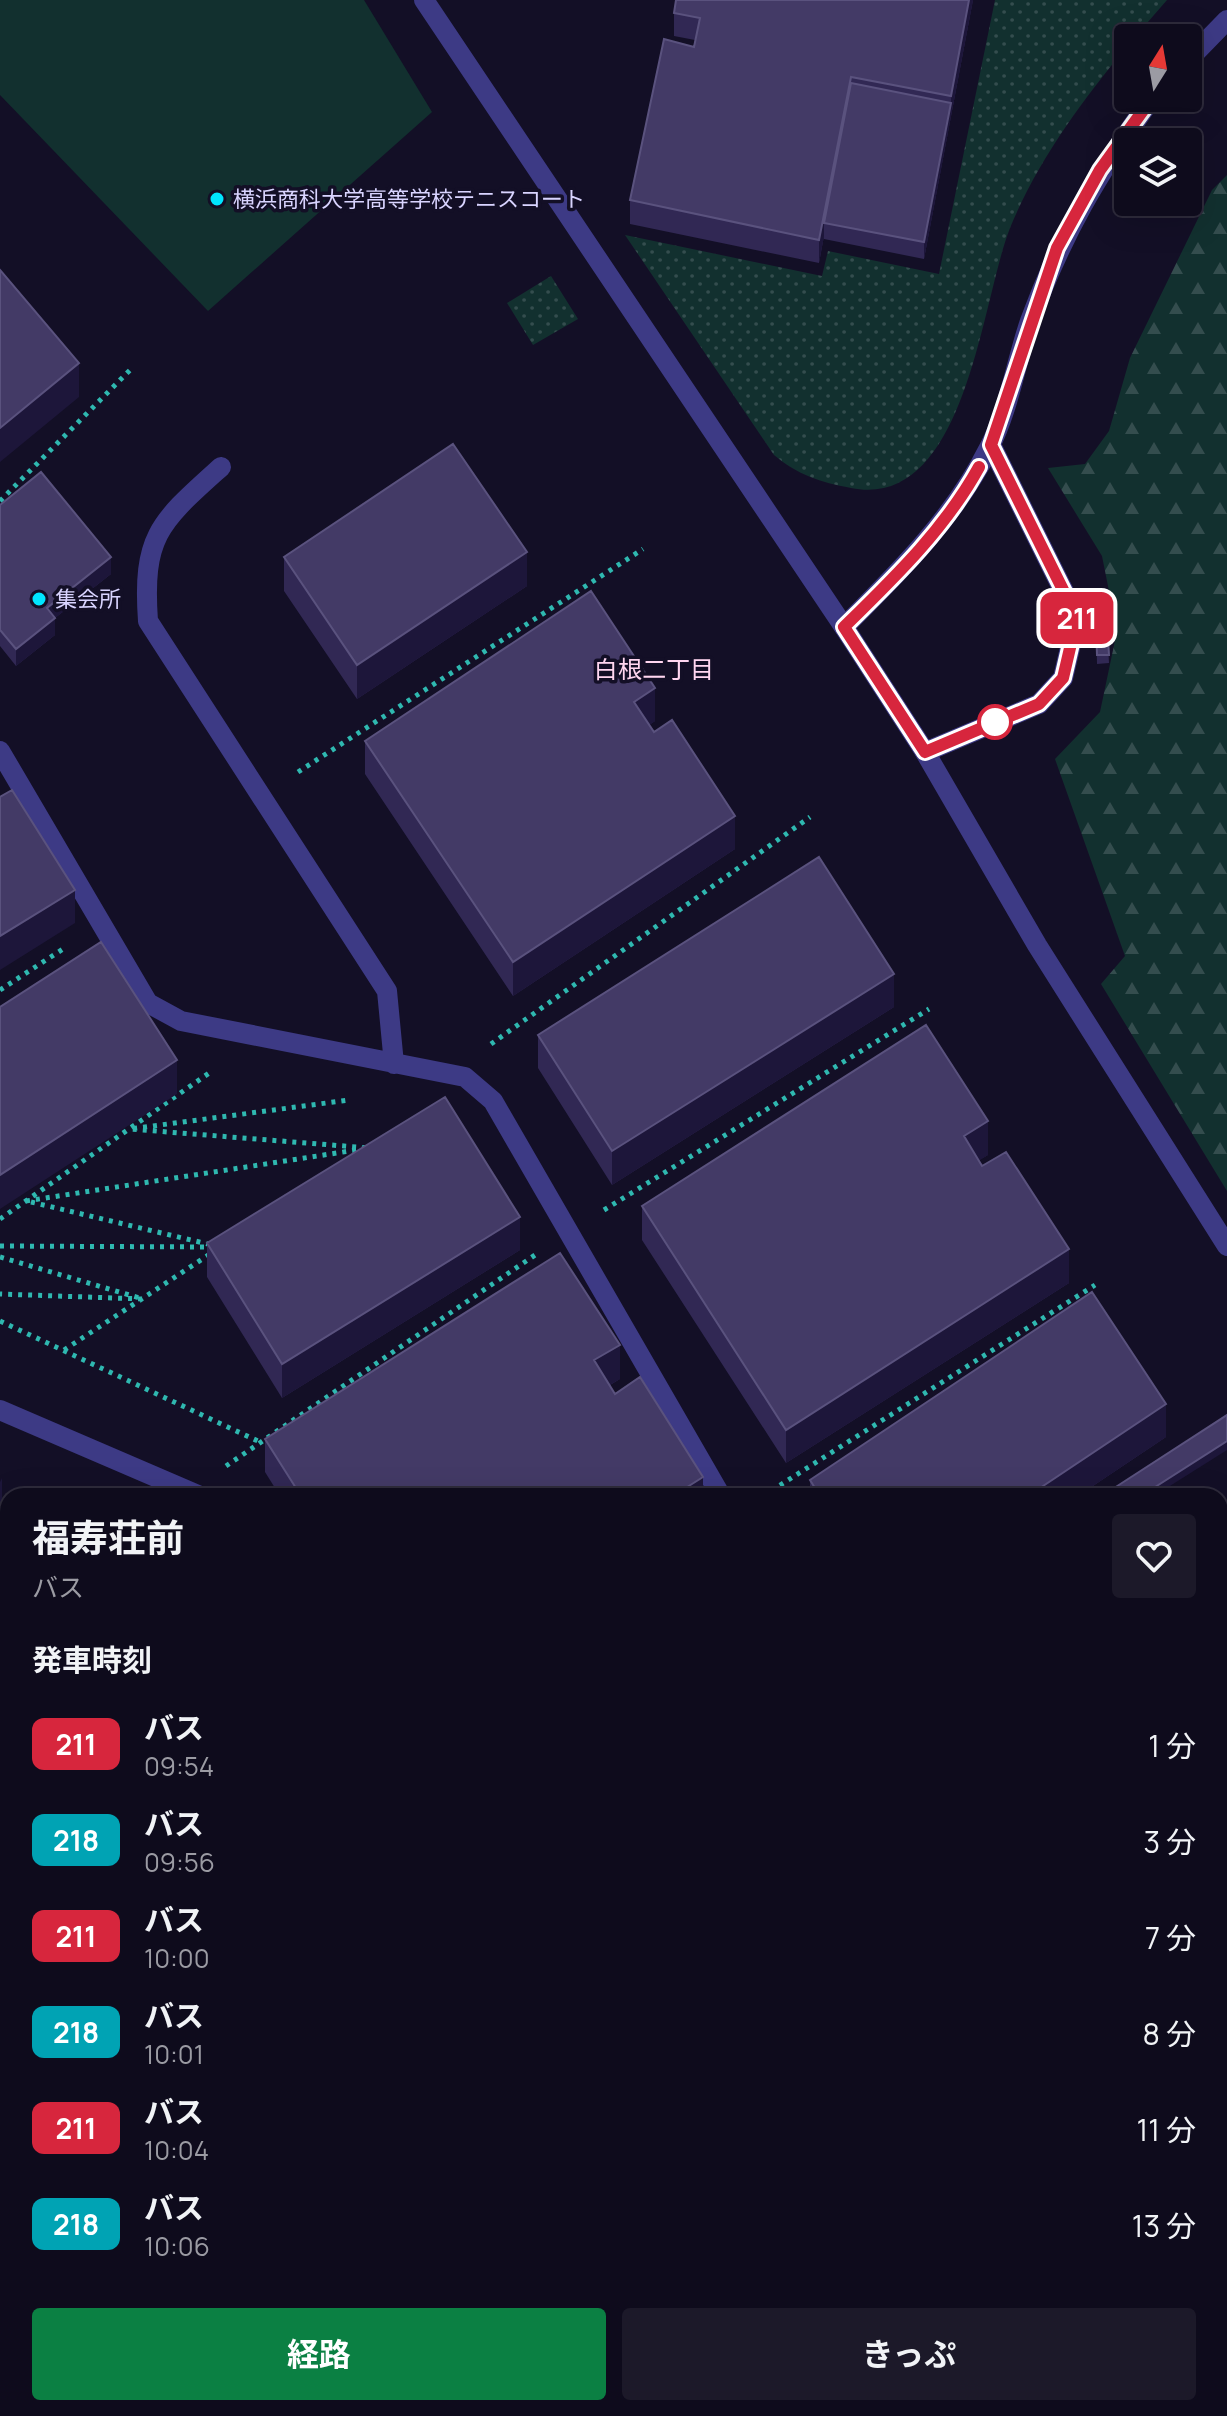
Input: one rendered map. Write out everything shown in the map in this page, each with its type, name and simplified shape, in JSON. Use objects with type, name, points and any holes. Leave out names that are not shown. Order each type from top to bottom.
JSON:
[{"type":"street","points":[[424,0],[925,752],[1037,945],[1227,1246]]},
{"type":"street","points":[[1202,46],[1227,20]]},
{"type":"street","points":[[844,627],[913,559],[966,490],[991,445],[1057,248],[1100,170],[1142,112]]},
{"type":"street","points":[[925,752],[1039,704],[1063,678],[1077,618],[991,445]]},
{"type":"street","points":[[221,467],[170,512],[155,540],[145,576],[148,621],[387,991],[394,1064]]},
{"type":"street","points":[[0,751],[148,1003],[181,1021],[465,1077],[493,1101],[716,1488]]},
{"type":"street","points":[[0,1410],[181,1488]]},
{"type":"path","points":[[0,501],[133,367]]},
{"type":"path","points":[[262,795],[643,549]]},
{"type":"path","points":[[449,1074],[810,817]]},
{"type":"path","points":[[0,990],[48,959]]},
{"type":"path","points":[[0,1321],[260,1442],[569,1232],[929,1009]]},
{"type":"path","points":[[0,1219],[261,1037]]},
{"type":"path","points":[[130,1129],[363,1098]]},
{"type":"path","points":[[130,1129],[369,1148]]},
{"type":"path","points":[[356,1156],[382,1140]]},
{"type":"path","points":[[26,1201],[369,1148]]},
{"type":"path","points":[[26,1201],[221,1247]]},
{"type":"path","points":[[0,1246],[221,1247]]},
{"type":"path","points":[[64,1350],[221,1247]]},
{"type":"path","points":[[0,1257],[143,1299]]},
{"type":"path","points":[[776,1488],[1095,1285]]},
{"type":"path","points":[[0,1294],[143,1299]]},
{"type":"green space","name":"横浜商科大学高等学校テニスコート","points":[[0,0],[364,0],[432,112],[208,311],[0,95]]},
{"type":"green space","points":[[995,0],[1167,0],[1146,24],[1114,24],[1114,63],[1048,155],[1010,228],[963,394],[944,435],[920,467],[890,486],[851,488],[829,483],[792,468],[774,455],[625,235],[822,276],[828,251],[939,274]]},
{"type":"green space","points":[[1227,175],[1227,1191],[1101,984],[1125,956],[1055,759],[1100,712],[1117,631],[1102,556],[1048,468],[1085,464],[1109,431],[1130,358],[1202,216],[1212,190]]},
{"type":"green space","points":[[551,276],[578,319],[533,345],[507,303]]},
{"type":"building","points":[[676,0],[969,0],[951,96],[851,77],[819,240],[630,200],[664,39],[694,47],[700,18],[674,13]]},
{"type":"building","points":[[851,83],[951,103],[924,242],[824,223]]},
{"type":"building","points":[[0,270],[79,363],[0,428]]},
{"type":"building","points":[[453,444],[527,552],[357,665],[284,557]]},
{"type":"building","name":"集会所","points":[[41,472],[111,557],[47,608],[55,618],[16,649],[0,630],[0,505]]},
{"type":"building","points":[[591,591],[655,688],[634,702],[654,732],[672,720],[735,816],[513,962],[365,741]]},
{"type":"building","points":[[1107,622],[1109,655],[1097,655],[1096,623]]},
{"type":"building","points":[[12,790],[75,890],[0,936],[0,797]]},
{"type":"building","points":[[819,857],[894,974],[612,1151],[538,1035]]},
{"type":"building","points":[[101,942],[177,1060],[0,1175],[0,1007]]},
{"type":"building","points":[[926,1025],[988,1121],[964,1136],[982,1166],[1006,1152],[1069,1249],[786,1430],[642,1206]]},
{"type":"building","points":[[445,1097],[520,1217],[282,1364],[207,1243]]},
{"type":"building","points":[[560,1253],[620,1345],[594,1360],[615,1394],[640,1377],[703,1477],[686,1488],[296,1488],[265,1439]]},
{"type":"building","points":[[1092,1292],[1166,1404],[1040,1488],[815,1488],[810,1480]]},
{"type":"building","points":[[1227,1415],[1227,1441],[1154,1488],[1114,1488]]},
{"type":"bus line","name":"211","points":[[979,467],[966,490],[913,559],[844,627],[925,752],[1039,704],[1063,678],[1077,618],[991,445],[1057,248],[1100,170],[1142,112]]},
{"type":"place","name":"横浜商科大学高等学校テニスコート","points":[[217,199]]},
{"type":"place","name":"集会所","points":[[39,599]]},
{"type":"district","name":"白根二丁目","points":[[654,668]]}]
